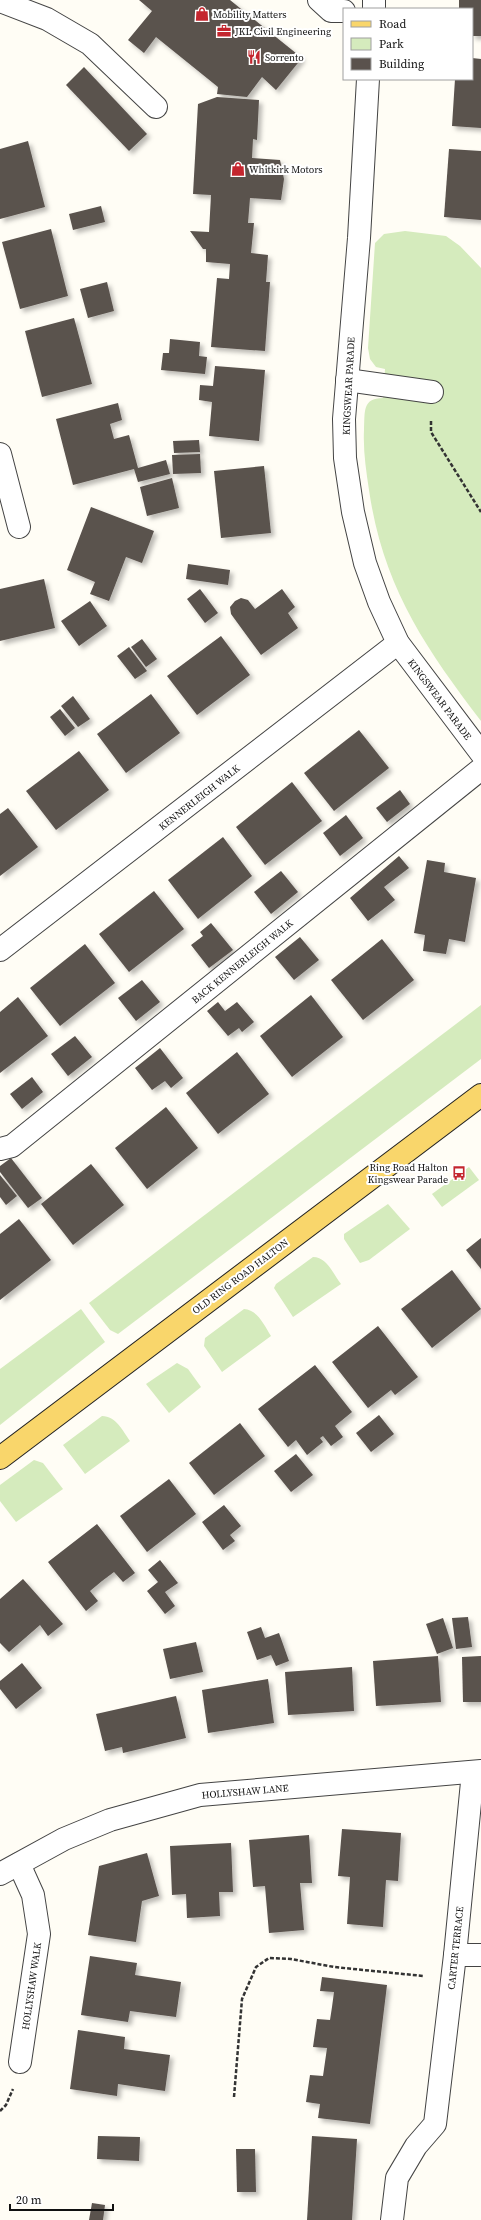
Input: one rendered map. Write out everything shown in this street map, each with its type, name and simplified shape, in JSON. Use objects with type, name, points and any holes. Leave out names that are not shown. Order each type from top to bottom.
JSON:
[{"type":"main road","name":"OLD RING ROAD HALTON","points":[[0,1458],[481,1095]]},
{"type":"street","points":[[319,0],[331,11],[343,12]]},
{"type":"street","points":[[0,1],[47,19],[90,44],[156,107]]},
{"type":"street","name":"KINGSWEAR PARADE","points":[[368,80],[359,238],[344,419],[345,458],[353,512],[368,570],[379,602],[398,643],[481,753]]},
{"type":"street","points":[[347,380],[432,392]]},
{"type":"street","points":[[0,454],[19,527]]},
{"type":"street","name":"KENNERLEIGH WALK","points":[[0,950],[398,643]]},
{"type":"street","name":"BACK KENNERLEIGH WALK","points":[[0,1149],[12,1146],[481,769]]},
{"type":"street","name":"HOLLYSHAW LANE","points":[[9,1869],[64,1840],[110,1820],[200,1795],[477,1772]]},
{"type":"street","name":"CARTER TERRACE","points":[[392,2220],[397,2178],[416,2146],[435,2124],[477,1772]]},
{"type":"street","name":"HOLLYSHAW WALK","points":[[9,1869],[33,1896],[39,1934],[20,2062]]},
{"type":"street","points":[[455,1955],[481,1955]]},
{"type":"path","points":[[432,392],[431,432],[481,512]]},
{"type":"path","points":[[234,2097],[242,2000],[251,1975],[256,1967],[269,1958],[291,1959],[334,1967],[452,1978]]},
{"type":"green space","points":[[405,231],[446,236],[460,246],[481,268],[481,721],[441,667],[409,613],[384,556],[375,524],[369,490],[364,445],[365,412],[368,403],[371,400],[383,398],[385,369],[376,367],[370,359],[368,348],[375,243],[384,234]]},
{"type":"green space","points":[[481,1005],[481,1059],[118,1334],[110,1330],[89,1303]]},
{"type":"green space","points":[[469,1167],[479,1180],[442,1207],[432,1194]]},
{"type":"green space","points":[[388,1204],[410,1229],[369,1260],[360,1263],[344,1239],[344,1234]]},
{"type":"green space","points":[[313,1257],[326,1263],[341,1284],[293,1317],[274,1288],[276,1284]]},
{"type":"green space","points":[[81,1309],[105,1342],[0,1425],[0,1369]]},
{"type":"green space","points":[[244,1309],[257,1315],[271,1336],[222,1372],[204,1346],[205,1338]]},
{"type":"green space","points":[[177,1363],[188,1369],[201,1387],[169,1413],[146,1384]]},
{"type":"green space","points":[[102,1416],[111,1418],[115,1421],[130,1441],[85,1474],[63,1445]]},
{"type":"green space","points":[[34,1460],[43,1463],[63,1489],[16,1522],[0,1501],[0,1485]]},
{"type":"building","points":[[139,0],[230,0],[302,58],[276,90],[262,77],[247,97],[217,94],[218,87],[156,37],[144,53],[128,40],[152,11]]},
{"type":"building","points":[[459,0],[481,0],[481,36],[473,36],[473,8],[459,8]]},
{"type":"building","points":[[473,58],[481,59],[481,128],[452,126],[455,80],[473,80]]},
{"type":"building","points":[[84,67],[147,134],[129,151],[66,85]]},
{"type":"building","name":"Whitkirk Motors","points":[[217,97],[259,100],[257,140],[253,139],[252,158],[280,160],[284,179],[281,200],[250,198],[248,223],[254,223],[251,253],[268,255],[266,282],[270,282],[265,351],[211,347],[217,278],[229,279],[230,264],[206,262],[206,249],[203,249],[190,231],[209,232],[211,195],[193,194],[198,104]]},
{"type":"building","points":[[28,141],[45,207],[0,219],[0,149]]},
{"type":"building","points":[[449,149],[481,151],[481,220],[444,217]]},
{"type":"building","points":[[101,206],[105,222],[73,230],[69,214]]},
{"type":"building","points":[[51,229],[68,296],[20,309],[2,242]]},
{"type":"building","points":[[107,282],[114,311],[88,318],[80,289]]},
{"type":"building","points":[[74,318],[92,384],[42,397],[25,331]]},
{"type":"building","points":[[170,339],[200,342],[199,356],[207,357],[205,374],[161,370],[163,353],[169,353]]},
{"type":"building","points":[[215,366],[265,370],[259,441],[209,436],[212,402],[199,400],[200,385],[213,386]]},
{"type":"building","points":[[118,403],[122,420],[110,424],[114,439],[129,435],[138,468],[166,460],[170,474],[138,482],[134,469],[73,485],[56,419]]},
{"type":"building","points":[[199,440],[200,452],[174,453],[173,441]]},
{"type":"building","points":[[200,454],[201,473],[173,474],[172,455]]},
{"type":"building","points":[[264,466],[271,533],[221,538],[214,471]]},
{"type":"building","points":[[172,478],[179,508],[147,516],[140,487]]},
{"type":"building","points":[[91,507],[154,531],[142,563],[126,557],[109,601],[90,594],[95,582],[67,570]]},
{"type":"building","points":[[188,564],[230,570],[228,585],[186,579]]},
{"type":"building","points":[[44,579],[55,628],[0,641],[0,589]]},
{"type":"building","points":[[200,589],[218,613],[205,623],[187,599]]},
{"type":"building","points":[[282,589],[295,607],[288,613],[298,628],[261,655],[231,614],[230,607],[235,601],[241,598],[248,600],[255,609]]},
{"type":"building","points":[[90,601],[107,626],[79,646],[61,621]]},
{"type":"building","points":[[221,636],[250,675],[197,715],[167,676]]},
{"type":"building","points":[[142,639],[157,659],[146,667],[131,647]]},
{"type":"building","points":[[129,647],[147,671],[135,679],[117,656]]},
{"type":"building","points":[[151,694],[180,733],[126,773],[97,734]]},
{"type":"building","points":[[73,696],[90,719],[78,727],[61,706]]},
{"type":"building","points":[[60,709],[75,728],[65,736],[50,717]]},
{"type":"building","points":[[359,730],[389,768],[334,811],[304,773]]},
{"type":"building","points":[[79,751],[109,790],[56,830],[26,791]]},
{"type":"building","points":[[292,782],[322,821],[265,865],[236,827]]},
{"type":"building","points":[[400,790],[410,804],[387,822],[376,808]]},
{"type":"building","points":[[8,808],[38,847],[0,876],[0,814]]},
{"type":"building","points":[[346,815],[363,838],[340,856],[323,833]]},
{"type":"building","points":[[223,837],[252,876],[198,919],[168,880]]},
{"type":"building","points":[[399,856],[409,868],[384,887],[395,900],[368,921],[350,898]]},
{"type":"building","points":[[427,860],[445,863],[444,872],[476,878],[465,942],[449,939],[446,954],[423,951],[425,935],[414,933]]},
{"type":"building","points":[[281,871],[298,892],[271,914],[254,892]]},
{"type":"building","points":[[154,891],[184,929],[129,972],[99,934]]},
{"type":"building","points":[[211,923],[233,950],[209,968],[191,945],[203,936],[200,932]]},
{"type":"building","points":[[300,937],[319,960],[294,980],[275,957]]},
{"type":"building","points":[[382,939],[414,980],[363,1020],[331,980]]},
{"type":"building","points":[[85,944],[115,983],[60,1026],[30,988]]},
{"type":"building","points":[[142,980],[160,1002],[136,1021],[118,998]]},
{"type":"building","points":[[311,995],[343,1037],[292,1077],[260,1036]]},
{"type":"building","points":[[18,997],[48,1036],[0,1073],[0,1012]]},
{"type":"building","points":[[218,1002],[225,1011],[237,1002],[254,1022],[242,1032],[239,1028],[228,1036],[207,1011]]},
{"type":"building","points":[[75,1036],[92,1057],[68,1076],[51,1054]]},
{"type":"building","points":[[160,1048],[183,1078],[171,1088],[165,1081],[152,1090],[135,1068]]},
{"type":"building","points":[[237,1052],[269,1094],[218,1134],[186,1093]]},
{"type":"building","points":[[32,1077],[43,1092],[22,1109],[10,1094]]},
{"type":"building","points":[[166,1107],[198,1148],[147,1189],[115,1148]]},
{"type":"building","points":[[11,1158],[42,1198],[28,1208],[0,1172],[0,1166]]},
{"type":"building","points":[[91,1164],[124,1205],[73,1245],[41,1204]]},
{"type":"building","points":[[0,1175],[17,1196],[6,1205],[0,1197]]},
{"type":"building","points":[[19,1219],[51,1260],[0,1300],[0,1234]]},
{"type":"building","points":[[481,1238],[481,1269],[466,1250]]},
{"type":"building","points":[[452,1270],[481,1309],[432,1348],[401,1309]]},
{"type":"building","points":[[378,1326],[418,1377],[395,1395],[391,1390],[368,1408],[332,1362]]},
{"type":"building","points":[[315,1365],[352,1412],[335,1426],[343,1437],[331,1446],[323,1436],[320,1438],[323,1442],[307,1455],[296,1440],[288,1447],[258,1409]]},
{"type":"building","points":[[379,1415],[394,1434],[371,1452],[356,1433]]},
{"type":"building","points":[[240,1423],[265,1456],[214,1495],[189,1463]]},
{"type":"building","points":[[296,1454],[313,1475],[291,1492],[274,1471]]},
{"type":"building","points":[[169,1479],[196,1514],[147,1552],[120,1516]]},
{"type":"building","points":[[224,1505],[241,1526],[230,1535],[235,1541],[223,1550],[202,1522]]},
{"type":"building","points":[[97,1524],[135,1573],[123,1582],[114,1572],[102,1581],[90,1591],[98,1601],[86,1611],[48,1562]]},
{"type":"building","points":[[160,1560],[178,1583],[165,1592],[175,1606],[165,1614],[147,1591],[158,1582],[148,1570]]},
{"type":"building","points":[[23,1579],[63,1624],[48,1636],[40,1625],[9,1652],[0,1643],[0,1599]]},
{"type":"building","points":[[468,1617],[472,1647],[456,1649],[452,1618]]},
{"type":"building","points":[[443,1618],[453,1648],[437,1654],[426,1624]]},
{"type":"building","points":[[261,1627],[265,1638],[279,1633],[289,1661],[276,1666],[271,1655],[257,1660],[247,1632]]},
{"type":"building","points":[[196,1642],[203,1672],[170,1679],[163,1649]]},
{"type":"building","points":[[438,1656],[441,1702],[376,1706],[373,1661]]},
{"type":"building","points":[[481,1656],[481,1702],[463,1702],[462,1657]]},
{"type":"building","points":[[22,1663],[42,1688],[16,1709],[0,1689],[0,1681]]},
{"type":"building","points":[[352,1667],[354,1711],[288,1715],[285,1672]]},
{"type":"building","points":[[268,1679],[274,1723],[208,1733],[202,1690]]},
{"type":"building","points":[[176,1696],[186,1738],[123,1753],[122,1747],[105,1751],[96,1714]]},
{"type":"building","points":[[342,1829],[401,1833],[398,1881],[386,1880],[383,1927],[347,1924],[350,1877],[338,1876]]},
{"type":"building","points":[[309,1835],[312,1883],[300,1883],[304,1930],[269,1933],[265,1886],[253,1887],[249,1840]]},
{"type":"building","points":[[231,1843],[233,1892],[219,1892],[220,1916],[187,1918],[186,1894],[172,1895],[170,1846]]},
{"type":"building","points":[[147,1853],[159,1896],[142,1901],[136,1942],[88,1935],[99,1866]]},
{"type":"building","points":[[90,1956],[137,1963],[135,1975],[181,1982],[176,2017],[130,2011],[128,2022],[81,2015]]},
{"type":"building","points":[[322,1977],[387,1985],[370,2124],[318,2118],[320,2104],[306,2102],[310,2075],[323,2076],[327,2048],[313,2047],[317,2019],[330,2020],[334,1992],[320,1991]]},
{"type":"building","points":[[78,2030],[125,2037],[124,2049],[170,2055],[165,2091],[118,2084],[117,2096],[70,2089]]},
{"type":"building","points":[[98,2136],[140,2137],[139,2161],[97,2159]]},
{"type":"building","points":[[312,2136],[357,2139],[352,2220],[307,2220]]},
{"type":"building","points":[[236,2149],[255,2149],[256,2192],[237,2192]]},
{"type":"building","points":[[92,2203],[105,2205],[103,2220],[89,2220]]},
{"type":"place","name":"Mobility Matters","points":[[202,14]]},
{"type":"place","name":"JKL Civil Engineering","points":[[224,31]]},
{"type":"place","name":"Sorrento","points":[[254,57]]},
{"type":"place","name":"Whitkirk Motors","points":[[238,169]]},
{"type":"place","name":"Ring Road Halton Kingswear Parade","points":[[459,1173]]}]
